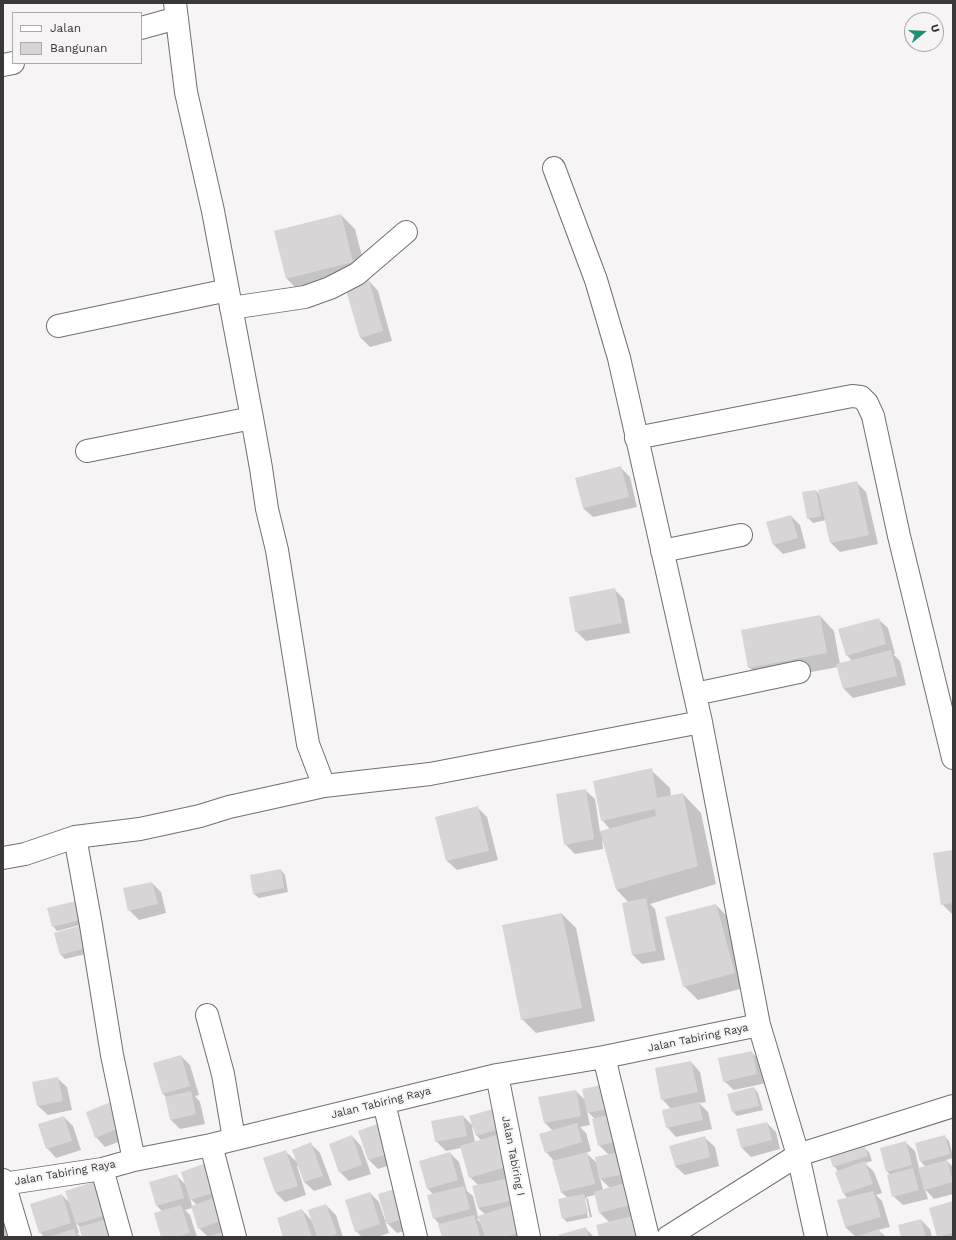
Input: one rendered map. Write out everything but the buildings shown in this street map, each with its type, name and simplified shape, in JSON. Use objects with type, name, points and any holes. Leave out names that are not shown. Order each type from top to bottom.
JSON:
[{"type":"street","points":[[142,27],[176,10],[186,92],[213,211],[252,418],[267,509],[277,550],[308,744],[324,786]]},
{"type":"street","points":[[554,168],[596,280],[619,358],[701,722],[759,1025],[798,1155],[816,1237]]},
{"type":"street","points":[[58,326],[230,299],[305,297],[330,288],[357,274],[406,232]]},
{"type":"street","points":[[636,438],[852,396],[861,397],[867,403],[873,416],[901,544],[953,758]]},
{"type":"street","points":[[88,451],[252,418]]},
{"type":"street","points":[[662,551],[741,535]]},
{"type":"street","points":[[695,694],[799,672]]},
{"type":"street","points":[[3,858],[25,854],[75,837],[140,829],[324,786],[430,774],[701,722]]},
{"type":"street","points":[[75,837],[112,1055],[134,1160]]},
{"type":"street","points":[[207,1015],[223,1074],[234,1140]]},
{"type":"street","name":"Jalan Tabiring Raya","points":[[3,1183],[102,1169],[134,1160],[234,1140],[497,1075],[604,1057],[759,1025]]},
{"type":"street","points":[[604,1057],[648,1237]]},
{"type":"street","name":"Jalan Tabiring I","points":[[497,1075],[529,1237]]},
{"type":"street","points":[[384,1103],[416,1237]]},
{"type":"street","points":[[668,1237],[798,1155],[953,1106]]},
{"type":"street","points":[[211,1145],[235,1237]]},
{"type":"street","points":[[102,1169],[122,1237]]},
{"type":"street","points":[[3,1183],[20,1237]]}]
